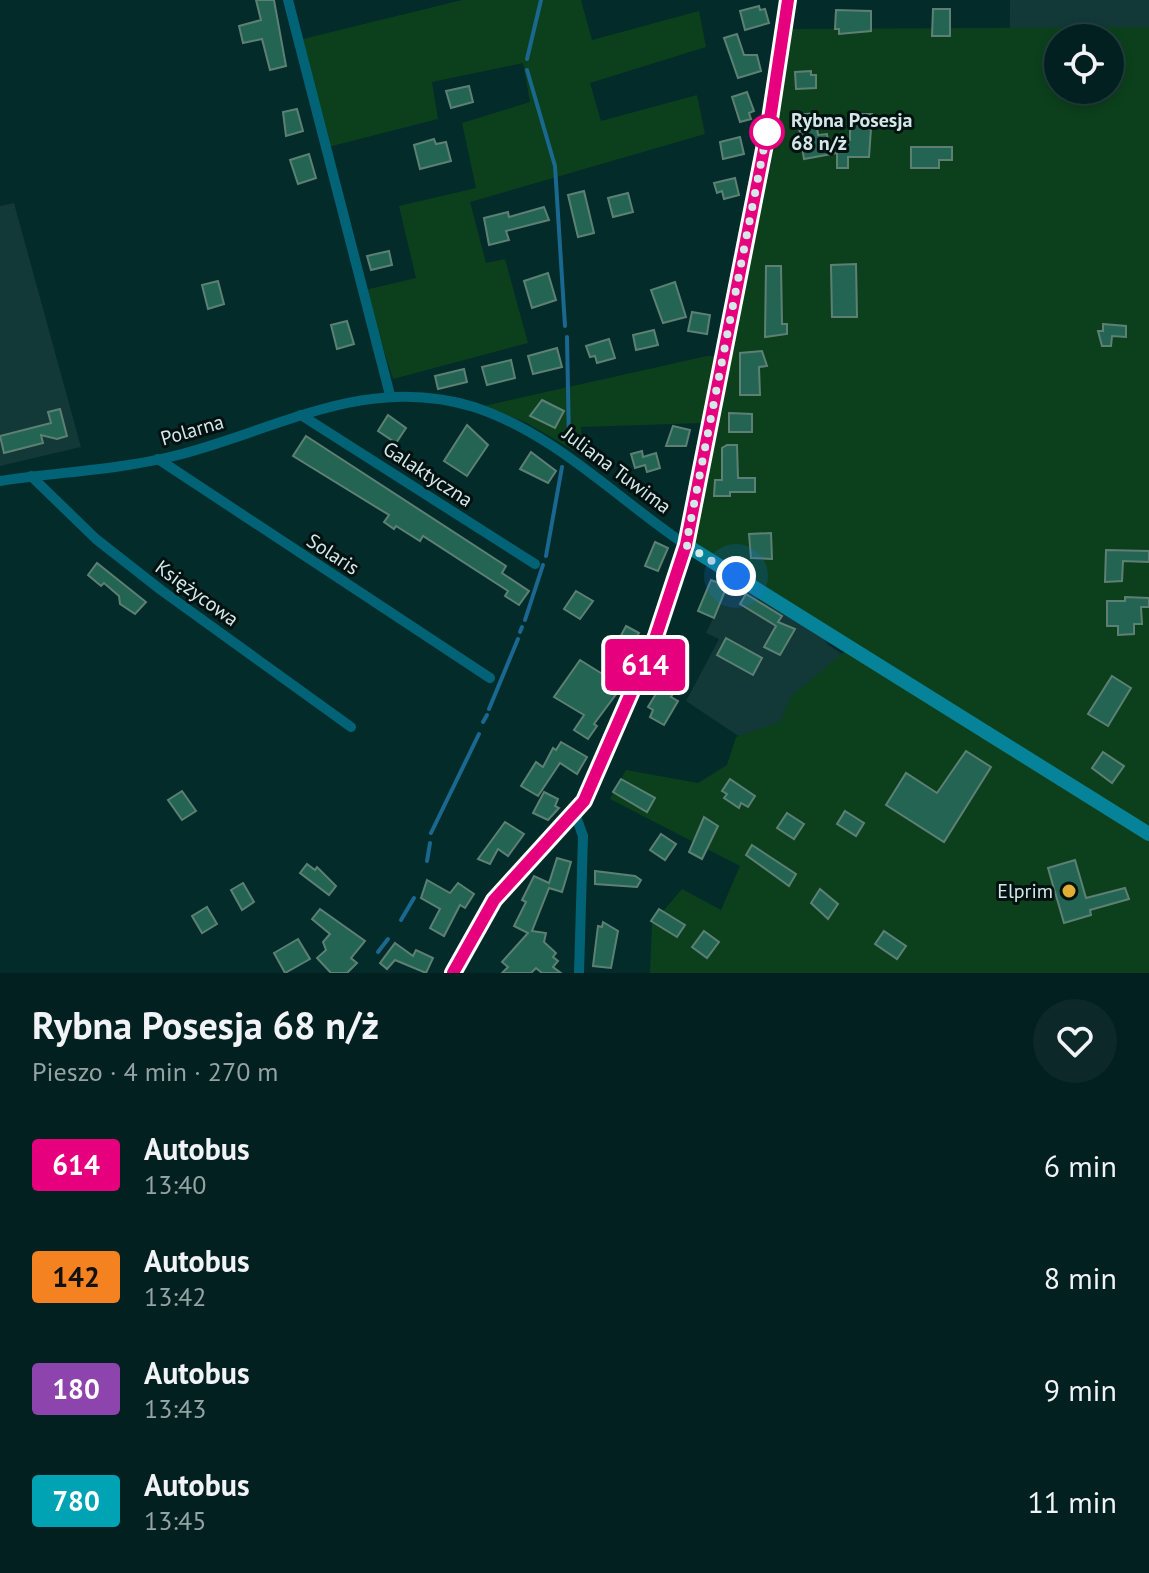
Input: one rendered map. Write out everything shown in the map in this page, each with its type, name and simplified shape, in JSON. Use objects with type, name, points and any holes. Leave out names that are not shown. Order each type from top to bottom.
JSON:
[{"type":"street","points":[[288,0],[390,395]]},
{"type":"street","points":[[453,973],[494,900],[575,814],[592,788],[640,676],[686,545],[770,119],[788,0]]},
{"type":"street","name":"Polarna","points":[[0,481],[158,459],[301,415],[390,395]]},
{"type":"street","name":"Juliana Tuwima","points":[[390,395],[472,407],[530,432],[586,467],[636,512],[686,545],[1149,834]]},
{"type":"street","name":"Galaktyczna","points":[[301,415],[535,564]]},
{"type":"street","name":"Solaris","points":[[158,459],[490,678]]},
{"type":"street","name":"Księżycowa","points":[[31,476],[96,539],[161,590],[351,727]]},
{"type":"street","points":[[575,814],[583,836],[579,973]]},
{"type":"shaded area","points":[[1010,0],[1149,0],[1149,100],[1124,100],[1124,24],[1044,24],[1044,100],[1009,100]]},
{"type":"shaded area","points":[[14,203],[81,447],[0,466],[0,206]]},
{"type":"shaded area","points":[[732,578],[820,633],[828,645],[1028,769],[876,828],[686,701],[719,639],[706,633]]},
{"type":"green space","points":[[462,0],[581,0],[592,40],[699,11],[706,47],[590,83],[601,121],[697,95],[705,134],[470,202],[486,263],[505,259],[528,343],[393,379],[365,290],[416,278],[399,206],[476,188],[462,123],[530,102],[523,63],[432,82],[438,119],[328,147],[303,39]]},
{"type":"green space","points":[[1124,27],[1149,27],[1149,973],[650,973],[652,924],[682,889],[721,910],[740,866],[610,799],[626,770],[698,783],[727,765],[736,737],[780,722],[791,696],[848,649],[685,548],[790,29],[1044,28],[1044,104],[1124,104]]},
{"type":"green space","points":[[715,356],[702,423],[581,427],[583,456],[527,423],[484,406]]},
{"type":"building","points":[[256,0],[274,0],[286,66],[270,70],[262,39],[243,43],[239,26],[261,20]]},
{"type":"building","points":[[759,6],[760,10],[765,9],[769,23],[745,30],[740,11]]},
{"type":"building","points":[[933,9],[950,9],[950,36],[932,36]]},
{"type":"building","points":[[836,10],[871,11],[871,31],[839,34],[839,29],[835,29]]},
{"type":"building","points":[[737,34],[744,55],[757,55],[761,71],[738,78],[724,38]]},
{"type":"building","points":[[811,71],[811,75],[816,75],[816,88],[796,89],[795,72]]},
{"type":"building","points":[[469,86],[473,102],[451,108],[446,91]]},
{"type":"building","points":[[747,92],[754,111],[749,113],[751,119],[740,122],[732,97]]},
{"type":"building","points":[[297,109],[303,131],[286,136],[283,112]]},
{"type":"building","points":[[815,113],[818,135],[827,134],[828,141],[850,140],[850,114],[872,114],[869,157],[848,157],[848,168],[837,168],[837,153],[804,159],[797,115]]},
{"type":"building","points":[[740,137],[744,154],[723,159],[720,142]]},
{"type":"building","points":[[434,139],[436,144],[446,142],[451,161],[420,169],[414,145]]},
{"type":"building","points":[[911,147],[952,147],[952,160],[939,160],[939,168],[911,168]]},
{"type":"building","points":[[309,154],[316,178],[298,184],[290,160]]},
{"type":"building","points":[[735,178],[739,195],[724,199],[722,191],[717,193],[714,183]]},
{"type":"building","points":[[584,191],[594,233],[578,237],[568,195]]},
{"type":"building","points":[[628,193],[633,212],[613,217],[608,198]]},
{"type":"building","points":[[544,207],[549,220],[506,231],[509,240],[489,245],[484,218],[508,212],[509,217]]},
{"type":"building","points":[[389,251],[392,265],[371,270],[367,256]]},
{"type":"building","points":[[856,264],[857,317],[832,317],[831,265]]},
{"type":"building","points":[[766,266],[781,266],[782,324],[787,324],[787,334],[765,337]]},
{"type":"building","points":[[548,273],[556,300],[532,308],[524,281]]},
{"type":"building","points":[[218,281],[224,304],[208,309],[202,285]]},
{"type":"building","points":[[675,282],[686,317],[663,323],[651,290]]},
{"type":"building","points":[[692,312],[710,315],[707,334],[688,331]]},
{"type":"building","points":[[347,321],[354,344],[337,349],[331,325]]},
{"type":"building","points":[[1103,324],[1126,326],[1126,337],[1112,336],[1111,346],[1102,346],[1098,331],[1103,331]]},
{"type":"building","points":[[654,330],[658,345],[636,350],[633,335]]},
{"type":"building","points":[[609,339],[615,358],[597,363],[595,356],[590,357],[586,346]]},
{"type":"building","points":[[557,348],[562,367],[533,374],[528,356]]},
{"type":"building","points":[[762,351],[767,366],[759,367],[760,395],[740,395],[740,353]]},
{"type":"building","points":[[511,360],[515,378],[487,385],[482,367]]},
{"type":"building","points":[[464,369],[467,382],[438,389],[435,376]]},
{"type":"building","points":[[542,400],[564,411],[555,428],[530,416]]},
{"type":"building","points":[[60,409],[67,436],[57,439],[41,435],[43,443],[4,453],[0,436],[51,423],[48,412]]},
{"type":"building","points":[[729,413],[752,414],[752,432],[729,432]]},
{"type":"building","points":[[388,415],[406,428],[396,443],[378,431]]},
{"type":"building","points":[[467,425],[488,445],[467,476],[444,461]]},
{"type":"building","points":[[673,426],[690,430],[686,446],[666,446]]},
{"type":"building","points":[[306,436],[506,566],[502,573],[529,591],[519,605],[505,596],[508,591],[423,536],[420,541],[396,526],[394,529],[384,522],[389,515],[293,456]]},
{"type":"building","points":[[737,445],[738,478],[755,478],[755,492],[730,492],[730,496],[714,496],[715,480],[722,480],[722,448]]},
{"type":"building","points":[[642,451],[643,457],[656,453],[660,468],[647,472],[645,465],[635,468],[631,454]]},
{"type":"building","points":[[531,452],[556,471],[548,483],[520,469]]},
{"type":"building","points":[[771,533],[772,559],[751,558],[749,534]]},
{"type":"building","points":[[655,542],[668,548],[658,571],[645,566]]},
{"type":"building","points":[[1106,550],[1149,551],[1149,562],[1123,561],[1122,581],[1105,582]]},
{"type":"building","points":[[97,563],[146,602],[135,614],[120,604],[119,596],[104,583],[101,586],[88,575]]},
{"type":"building","points":[[711,580],[727,586],[714,618],[698,611]]},
{"type":"building","points":[[576,591],[593,601],[580,619],[564,609]]},
{"type":"building","points":[[746,594],[782,616],[778,622],[795,629],[780,655],[764,647],[776,626],[740,604]]},
{"type":"building","points":[[1125,597],[1149,598],[1149,607],[1141,607],[1142,624],[1134,624],[1134,634],[1118,635],[1118,626],[1107,626],[1107,601],[1125,601]]},
{"type":"building","points":[[626,626],[639,633],[616,675],[622,679],[614,692],[617,693],[594,724],[597,726],[588,739],[574,730],[584,715],[554,697],[580,660],[604,675],[615,658],[610,656]]},
{"type":"building","points":[[726,638],[762,658],[753,675],[717,655]]},
{"type":"building","points":[[670,660],[687,670],[671,697],[678,701],[664,725],[650,717],[653,710],[648,707],[657,692],[652,690]]},
{"type":"building","points":[[1112,676],[1131,688],[1108,726],[1088,714]]},
{"type":"building","points":[[561,742],[587,757],[577,774],[560,763],[538,796],[521,786],[536,762],[543,767],[553,748],[556,750]]},
{"type":"building","points":[[966,751],[991,767],[944,842],[886,805],[906,773],[937,793]]},
{"type":"building","points":[[1103,752],[1124,766],[1112,783],[1092,768]]},
{"type":"building","points":[[621,779],[655,798],[647,812],[613,792]]},
{"type":"building","points":[[730,779],[755,796],[748,807],[741,803],[739,808],[724,798],[727,794],[722,791]]},
{"type":"building","points":[[182,791],[196,811],[182,820],[168,800]]},
{"type":"building","points":[[544,792],[558,799],[555,806],[559,808],[548,820],[533,813]]},
{"type":"building","points":[[845,811],[864,823],[856,836],[837,824]]},
{"type":"building","points":[[787,813],[804,824],[794,839],[777,828]]},
{"type":"building","points":[[704,817],[718,826],[702,859],[689,852]]},
{"type":"building","points":[[505,822],[524,834],[519,841],[508,856],[498,849],[490,864],[478,859]]},
{"type":"building","points":[[661,834],[676,844],[665,860],[650,850]]},
{"type":"building","points":[[752,845],[796,874],[789,886],[746,855]]},
{"type":"building","points":[[557,858],[571,862],[562,892],[549,888],[532,931],[546,933],[544,942],[556,953],[553,957],[558,961],[553,967],[561,973],[542,973],[536,968],[531,973],[502,973],[508,967],[502,962],[528,933],[514,926],[526,902],[522,900],[534,876],[549,883]]},
{"type":"building","name":"Elprim","points":[[1075,860],[1086,898],[1125,888],[1129,899],[1090,910],[1091,915],[1064,923],[1048,868]]},
{"type":"building","points":[[307,864],[315,870],[317,867],[336,886],[329,895],[300,873]]},
{"type":"building","points":[[595,871],[635,876],[641,880],[637,887],[595,884]]},
{"type":"building","points":[[427,880],[450,893],[458,883],[474,894],[465,908],[460,905],[444,936],[430,928],[440,909],[421,898]]},
{"type":"building","points":[[243,883],[254,902],[242,910],[231,890]]},
{"type":"building","points":[[820,889],[838,904],[828,919],[811,903]]},
{"type":"building","points":[[207,907],[217,924],[202,933],[192,916]]},
{"type":"building","points":[[320,909],[365,941],[351,958],[357,963],[347,973],[331,973],[317,958],[326,950],[323,942],[330,934],[312,919]]},
{"type":"building","points":[[659,909],[685,925],[677,937],[651,921]]},
{"type":"building","points":[[603,922],[618,931],[611,968],[593,966],[598,926],[602,927]]},
{"type":"building","points":[[704,931],[719,942],[707,958],[692,947]]},
{"type":"building","points":[[884,931],[906,946],[897,959],[875,944]]},
{"type":"building","points":[[298,939],[310,959],[285,973],[274,953]]},
{"type":"building","points":[[395,943],[413,956],[416,950],[433,958],[426,973],[395,960],[387,969],[380,963]]},
{"type":"waterway","points":[[527,59],[541,0]]},
{"type":"waterway","points":[[527,70],[555,166],[565,326]]},
{"type":"waterway","points":[[567,337],[569,443]]},
{"type":"waterway","points":[[546,556],[562,467]]},
{"type":"waterway","points":[[525,620],[543,565]]},
{"type":"waterway","points":[[520,632],[522,627]]},
{"type":"waterway","points":[[489,709],[518,639]]},
{"type":"waterway","points":[[483,722],[487,715]]},
{"type":"waterway","points":[[431,833],[479,734]]},
{"type":"waterway","points":[[427,861],[430,843]]},
{"type":"waterway","points":[[401,920],[414,898]]},
{"type":"waterway","points":[[378,952],[388,939]]},
{"type":"bus line","name":"614","points":[[453,973],[494,900],[575,814],[592,788],[656,636],[686,545],[770,119],[788,0]]},
{"type":"place","name":"Rybna Posesja 68 n/ż","points":[[767,132]]},
{"type":"place","name":"Elprim","points":[[1069,891]]},
{"type":"route","points":[[736,576],[686,545],[767,132]]}]
